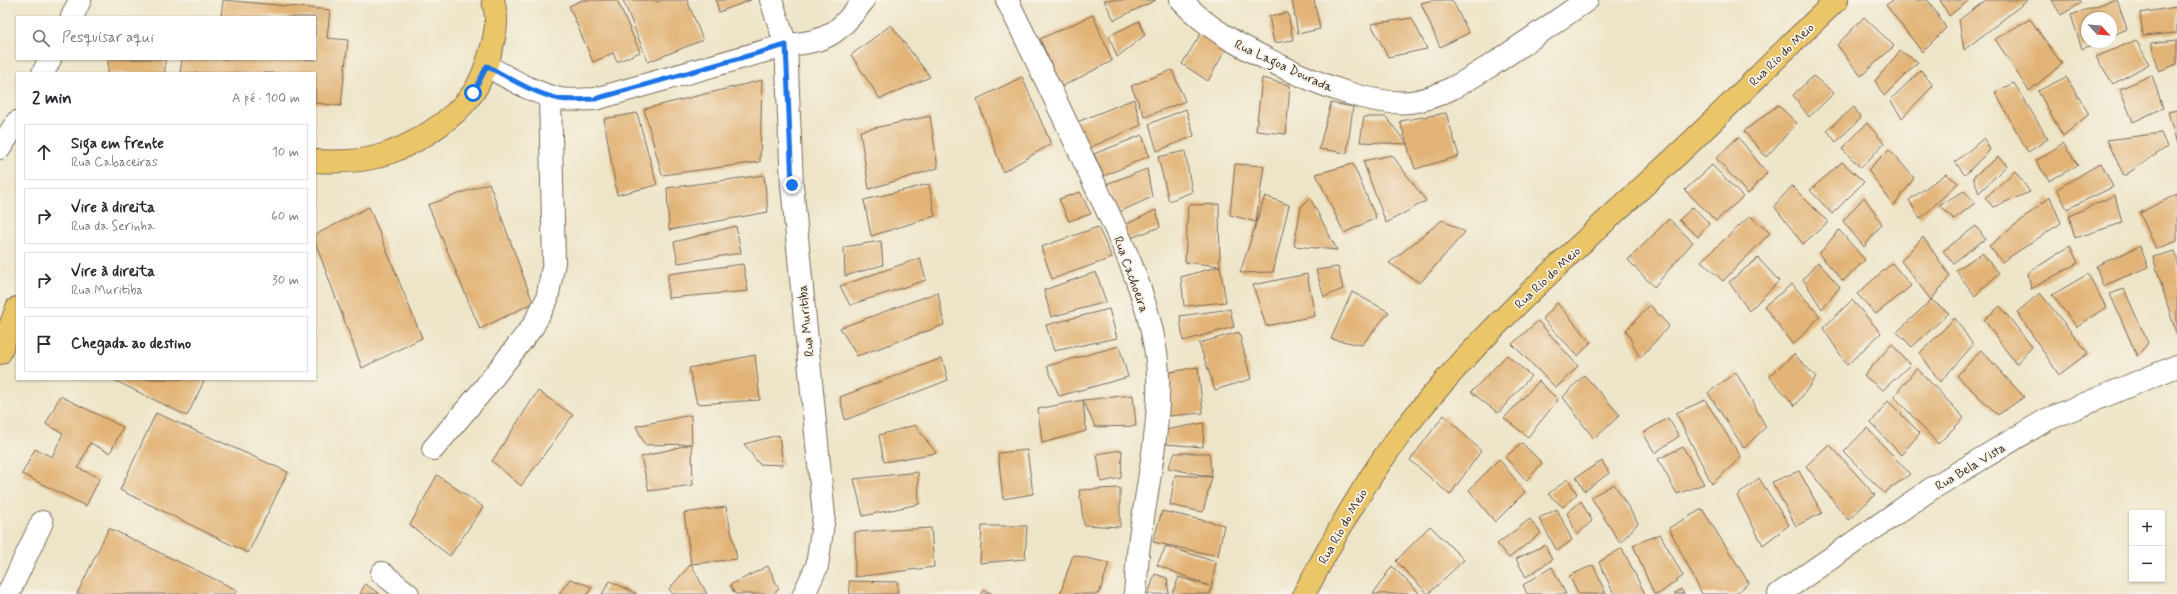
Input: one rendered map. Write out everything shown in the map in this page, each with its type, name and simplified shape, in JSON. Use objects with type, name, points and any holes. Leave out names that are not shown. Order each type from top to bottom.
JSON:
[{"type":"main road","points":[[316,161],[335,162],[375,157],[421,139],[452,114],[473,93],[487,66],[496,18],[493,0]]},
{"type":"main road","name":"Rua Rio do Meio","points":[[1304,594],[1366,483],[1401,434],[1444,382],[1493,327],[1716,118],[1785,48],[1837,0]]},
{"type":"main road","points":[[0,353],[16,311]]},
{"type":"street","points":[[72,16],[80,0]]},
{"type":"street","name":"Rua Muritiba","points":[[771,0],[786,45],[792,185],[824,516],[817,566],[804,594]]},
{"type":"street","points":[[487,66],[528,89],[550,96],[562,99],[595,99],[786,45],[811,44],[831,35],[850,18],[864,0]]},
{"type":"street","name":"Rua Cachoeira","points":[[1007,0],[1124,247],[1145,303],[1156,354],[1157,411],[1152,469],[1140,533],[1135,594]]},
{"type":"street","name":"Rua Lagoa Dourada","points":[[1181,0],[1194,14],[1225,37],[1302,76],[1341,91],[1380,101],[1416,102],[1450,91],[1535,37],[1588,0]]},
{"type":"street","points":[[44,72],[50,60]]},
{"type":"street","points":[[433,449],[483,390],[533,326],[547,299],[554,262],[550,96]]},
{"type":"street","points":[[0,148],[16,124]]},
{"type":"street","name":"Rua Bela Vista","points":[[1779,594],[1931,489],[2046,420],[2177,366]]},
{"type":"street","points":[[8,594],[42,522]]},
{"type":"street","points":[[382,573],[408,594]]},
{"type":"building","points":[[223,0],[330,10],[327,38],[348,40],[341,106],[316,103],[316,72],[180,72],[182,60],[316,60],[316,16],[221,16]]},
{"type":"building","points":[[582,0],[617,0],[640,52],[617,62],[613,53],[593,62],[569,6]]},
{"type":"building","points":[[623,0],[656,0],[657,2],[663,0],[687,0],[703,40],[648,62]]},
{"type":"building","points":[[716,0],[751,0],[719,12]]},
{"type":"building","points":[[1104,0],[1156,0],[1114,20]]},
{"type":"building","points":[[1292,0],[1314,0],[1320,29],[1298,34]]},
{"type":"building","points":[[1433,0],[1452,0],[1469,33],[1440,47],[1421,3]]},
{"type":"building","points":[[1893,0],[1928,0],[1946,28],[1922,52],[1886,5]]},
{"type":"building","points":[[1940,0],[1969,0],[1949,16]]},
{"type":"building","points":[[1986,0],[2028,0],[1964,50],[1959,20]]},
{"type":"building","points":[[2052,0],[2080,0],[2081,3],[2061,15]]},
{"type":"building","points":[[2113,0],[2117,0],[2127,29],[2117,33],[2117,12],[2081,12],[2081,46],[2071,15]]},
{"type":"building","points":[[2176,7],[2177,33],[2143,36],[2140,13]]},
{"type":"building","points":[[1288,13],[1293,40],[1274,43],[1269,16]]},
{"type":"building","points":[[1093,15],[1112,61],[1061,87],[1040,39]]},
{"type":"building","points":[[1864,17],[1894,46],[1861,76],[1837,45]]},
{"type":"building","points":[[1412,18],[1427,49],[1388,57],[1371,24]]},
{"type":"building","points":[[2030,19],[2062,64],[2029,91],[1995,39]]},
{"type":"building","points":[[1139,21],[1145,35],[1117,57],[1109,36]]},
{"type":"building","points":[[891,25],[930,77],[880,99],[851,55]]},
{"type":"building","points":[[1203,30],[1228,45],[1208,81],[1182,64]]},
{"type":"building","points":[[2136,40],[2149,64],[2113,84],[2096,57]]},
{"type":"building","points":[[2177,40],[2177,64],[2159,71],[2151,43]]},
{"type":"building","points":[[1900,51],[1918,62],[1884,96],[1875,81]]},
{"type":"building","points":[[108,60],[165,60],[165,72],[108,72]]},
{"type":"building","points":[[1172,70],[1185,101],[1145,117],[1131,86]]},
{"type":"building","points":[[1921,70],[1933,86],[1902,118],[1890,100]]},
{"type":"building","points":[[2152,75],[2163,108],[2133,122],[2120,89]]},
{"type":"building","points":[[1813,76],[1834,93],[1809,117],[1793,95]]},
{"type":"building","points":[[1022,77],[1051,144],[1003,172],[977,99]]},
{"type":"building","points":[[2066,77],[2089,114],[2063,136],[2038,91]]},
{"type":"building","points":[[1262,78],[1290,85],[1286,134],[1256,131]]},
{"type":"building","points":[[762,80],[760,162],[662,175],[644,109]]},
{"type":"building","points":[[2014,83],[2048,139],[2028,152],[1995,92]]},
{"type":"building","points":[[1134,99],[1141,125],[1089,148],[1077,122]]},
{"type":"building","points":[[1331,103],[1353,107],[1347,153],[1319,149]]},
{"type":"building","points":[[1778,105],[1797,123],[1766,157],[1744,131]]},
{"type":"building","points":[[1854,107],[1861,118],[1836,142],[1827,130]]},
{"type":"building","points":[[1186,109],[1194,136],[1157,151],[1149,124]]},
{"type":"building","points":[[2177,110],[2177,144],[2168,112]]},
{"type":"building","points":[[637,113],[657,185],[617,195],[604,119]]},
{"type":"building","points":[[1446,113],[1459,156],[1415,169],[1400,121]]},
{"type":"building","points":[[930,116],[938,168],[869,189],[860,131]]},
{"type":"building","points":[[1364,117],[1386,117],[1407,144],[1360,142]]},
{"type":"building","points":[[1867,123],[1884,143],[1861,168],[1842,149]]},
{"type":"building","points":[[2161,133],[2167,147],[2124,176],[2107,140]]},
{"type":"building","points":[[1142,135],[1149,156],[1104,176],[1094,154]]},
{"type":"building","points":[[1738,137],[1767,173],[1748,194],[1716,158]]},
{"type":"building","points":[[1984,138],[1990,150],[1965,175],[1955,162]]},
{"type":"building","points":[[2063,143],[2078,165],[2049,181],[2036,161]]},
{"type":"building","points":[[1889,149],[1914,178],[1894,206],[1868,170]]},
{"type":"building","points":[[1185,151],[1192,192],[1169,201],[1158,157]]},
{"type":"building","points":[[1392,155],[1426,201],[1386,223],[1363,161]]},
{"type":"building","points":[[1998,157],[2007,165],[1979,193],[1973,177]]},
{"type":"building","points":[[1842,162],[1864,182],[1832,214],[1810,190]]},
{"type":"building","points":[[2101,163],[2113,187],[2067,209],[2057,189]]},
{"type":"building","points":[[1235,164],[1264,166],[1256,222],[1230,215]]},
{"type":"building","points":[[1353,164],[1376,218],[1344,233],[1316,174]]},
{"type":"building","points":[[1712,165],[1743,197],[1716,221],[1685,190]]},
{"type":"building","points":[[1147,169],[1152,197],[1117,213],[1106,184]]},
{"type":"building","points":[[2015,171],[2030,192],[1993,207],[1985,198]]},
{"type":"building","points":[[1946,174],[1958,183],[1920,219],[1909,200]]},
{"type":"building","points":[[764,175],[768,212],[669,230],[667,188]]},
{"type":"building","points":[[489,183],[533,303],[480,329],[428,205]]},
{"type":"building","points":[[929,184],[935,216],[871,236],[864,200]]},
{"type":"building","points":[[1792,186],[1828,222],[1803,244],[1774,206]]},
{"type":"building","points":[[1964,191],[1975,203],[1954,219],[1939,205]]},
{"type":"building","points":[[1080,192],[1091,214],[1069,221],[1059,199]]},
{"type":"building","points":[[2177,194],[2177,241],[2156,249],[2140,213]]},
{"type":"building","points":[[2115,195],[2122,223],[2075,238],[2069,216]]},
{"type":"building","points":[[1265,196],[1289,205],[1273,272],[1240,273]]},
{"type":"building","points":[[1864,197],[1882,224],[1864,247],[1843,221]]},
{"type":"building","points":[[2050,197],[2061,223],[2002,262],[1989,246]]},
{"type":"building","points":[[1310,198],[1337,250],[1294,246],[1301,207]]},
{"type":"building","points":[[1219,204],[1220,266],[1185,262],[1188,205]]},
{"type":"building","points":[[369,207],[422,338],[362,368],[316,245],[316,234]]},
{"type":"building","points":[[1693,207],[1709,223],[1698,237],[1679,220]]},
{"type":"building","points":[[1156,210],[1160,227],[1128,239],[1123,226]]},
{"type":"building","points":[[1750,216],[1770,233],[1723,281],[1701,261]]},
{"type":"building","points":[[1669,219],[1693,242],[1654,287],[1628,260]]},
{"type":"building","points":[[1442,220],[1465,232],[1420,283],[1389,263]]},
{"type":"building","points":[[736,226],[741,253],[678,263],[674,242]]},
{"type":"building","points":[[1976,226],[1985,239],[1953,263],[1943,251]]},
{"type":"building","points":[[1098,227],[1112,258],[1052,279],[1041,247]]},
{"type":"building","points":[[1839,230],[1865,260],[1843,281],[1819,254]]},
{"type":"building","points":[[1923,237],[1950,276],[1931,300],[1901,261]]},
{"type":"building","points":[[881,241],[883,265],[845,276],[844,247]]},
{"type":"building","points":[[2070,246],[2078,263],[2031,289],[2028,273]]},
{"type":"building","points":[[2140,246],[2148,267],[2103,286],[2096,266]]},
{"type":"building","points":[[2175,251],[2177,257],[2177,336],[2153,257]]},
{"type":"building","points":[[1982,253],[1999,273],[1975,296],[1956,270]]},
{"type":"building","points":[[920,258],[926,280],[850,305],[840,286]]},
{"type":"building","points":[[1758,258],[1779,281],[1749,311],[1729,282]]},
{"type":"building","points":[[1818,262],[1840,287],[1822,309],[1803,279]]},
{"type":"building","points":[[1892,263],[1911,286],[1876,314],[1857,294]]},
{"type":"building","points":[[743,264],[748,291],[668,298],[668,274]]},
{"type":"building","points":[[1220,266],[1226,302],[1184,306],[1181,277]]},
{"type":"building","points":[[1338,267],[1343,289],[1324,297],[1316,270]]},
{"type":"building","points":[[1096,272],[1106,302],[1051,317],[1044,290]]},
{"type":"building","points":[[1307,274],[1315,316],[1266,326],[1253,285]]},
{"type":"building","points":[[2088,274],[2106,307],[2077,327],[2052,295]]},
{"type":"building","points":[[1792,284],[1820,316],[1793,345],[1764,306]]},
{"type":"building","points":[[2124,289],[2148,343],[2137,356],[2110,294]]},
{"type":"building","points":[[938,292],[944,325],[857,356],[840,328]]},
{"type":"building","points":[[1352,292],[1389,312],[1362,345],[1331,339]]},
{"type":"building","points":[[2040,293],[2088,353],[2059,375],[2017,312]]},
{"type":"building","points":[[1852,300],[1881,333],[1847,365],[1823,328]]},
{"type":"building","points":[[1931,300],[1949,313],[1912,347],[1897,332]]},
{"type":"building","points":[[1557,303],[1591,342],[1578,356],[1543,319]]},
{"type":"building","points":[[1650,305],[1669,326],[1640,358],[1626,330]]},
{"type":"building","points":[[2000,306],[2032,347],[2016,364],[1984,320]]},
{"type":"building","points":[[1109,309],[1117,338],[1054,351],[1046,325]]},
{"type":"building","points":[[1230,309],[1234,327],[1183,341],[1180,316]]},
{"type":"building","points":[[1955,318],[1973,345],[1940,382],[1920,353]]},
{"type":"building","points":[[1538,321],[1578,366],[1556,388],[1512,344]]},
{"type":"building","points":[[1239,332],[1251,379],[1215,390],[1199,343]]},
{"type":"building","points":[[1892,344],[1910,365],[1883,390],[1864,376]]},
{"type":"building","points":[[1119,346],[1128,377],[1059,396],[1047,366]]},
{"type":"building","points":[[1981,350],[2024,397],[1998,415],[1957,376]]},
{"type":"building","points":[[1794,354],[1816,377],[1795,406],[1769,376]]},
{"type":"building","points":[[755,355],[760,400],[697,404],[689,368]]},
{"type":"building","points":[[1507,355],[1531,376],[1498,413],[1471,392]]},
{"type":"building","points":[[942,358],[948,380],[845,420],[840,397]]},
{"type":"building","points":[[1198,367],[1203,413],[1167,416],[1165,373]]},
{"type":"building","points":[[1917,368],[1964,418],[1938,444],[1894,396]]},
{"type":"building","points":[[1736,372],[1766,427],[1744,448],[1708,393]]},
{"type":"building","points":[[1584,375],[1620,415],[1594,439],[1563,397]]},
{"type":"building","points":[[114,380],[205,380],[187,416]]},
{"type":"building","points":[[1539,381],[1558,400],[1528,437],[1504,418]]},
{"type":"building","points":[[538,391],[573,415],[521,486],[492,461]]},
{"type":"building","points":[[1133,395],[1136,426],[1095,427],[1083,400]]},
{"type":"building","points":[[60,396],[123,427],[110,453],[90,443],[78,468],[100,478],[86,506],[22,474],[35,449],[52,457],[63,433],[46,424]]},
{"type":"building","points":[[1083,400],[1086,431],[1042,443],[1038,409]]},
{"type":"building","points":[[1705,400],[1741,457],[1712,484],[1676,413]]},
{"type":"building","points":[[1888,401],[1920,433],[1901,455],[1871,423]]},
{"type":"building","points":[[156,413],[288,472],[248,553],[120,490]]},
{"type":"building","points":[[691,415],[693,485],[649,491],[641,457],[691,444],[645,445],[636,426]]},
{"type":"building","points":[[1444,415],[1481,451],[1450,495],[1410,460]]},
{"type":"building","points":[[1668,418],[1679,436],[1655,453],[1643,433]]},
{"type":"building","points":[[1204,423],[1203,447],[1166,444],[1165,430]]},
{"type":"building","points":[[915,425],[936,453],[884,462],[879,435]]},
{"type":"building","points":[[1867,428],[1910,474],[1884,493],[1844,452]]},
{"type":"building","points":[[779,435],[783,465],[759,464],[744,444]]},
{"type":"building","points":[[1522,443],[1542,463],[1527,481],[1505,457]]},
{"type":"building","points":[[1829,444],[1875,495],[1848,520],[1806,466]]},
{"type":"building","points":[[1683,447],[1704,484],[1677,494],[1658,459]]},
{"type":"building","points":[[1027,450],[1033,494],[1003,499],[998,453]]},
{"type":"building","points":[[1122,450],[1121,478],[1101,482],[1097,454]]},
{"type":"building","points":[[1175,453],[1209,453],[1212,477],[1168,468]]},
{"type":"building","points":[[1499,459],[1525,492],[1495,522],[1469,490]]},
{"type":"building","points":[[1602,461],[1609,473],[1585,491],[1576,477]]},
{"type":"building","points":[[1799,471],[1822,513],[1796,526],[1772,482]]},
{"type":"building","points":[[918,472],[919,504],[863,516],[854,479]]},
{"type":"building","points":[[437,475],[483,507],[450,556],[410,525]]},
{"type":"building","points":[[1175,475],[1212,477],[1203,512],[1170,505]]},
{"type":"building","points":[[1759,478],[1789,525],[1763,545],[1737,496]]},
{"type":"building","points":[[1568,479],[1577,494],[1563,507],[1548,494]]},
{"type":"building","points":[[1614,484],[1638,523],[1620,543],[1591,497]]},
{"type":"building","points":[[1120,488],[1120,527],[1084,525],[1079,490]]},
{"type":"building","points":[[1581,501],[1592,521],[1577,535],[1567,513]]},
{"type":"building","points":[[726,507],[737,559],[691,564],[684,513]]},
{"type":"building","points":[[1557,509],[1572,540],[1557,551],[1539,518]]},
{"type":"building","points":[[1702,509],[1749,583],[1735,594],[1702,594],[1669,528]]},
{"type":"building","points":[[1162,511],[1224,525],[1218,556],[1153,542]]},
{"type":"building","points":[[1530,519],[1541,533],[1509,558],[1497,544]]},
{"type":"building","points":[[982,526],[1027,526],[1025,559],[980,563]]},
{"type":"building","points":[[1430,526],[1464,560],[1428,594],[1396,561]]},
{"type":"building","points":[[109,528],[237,590],[235,594],[77,594]]},
{"type":"building","points":[[931,528],[934,567],[855,577],[855,532]]},
{"type":"building","points":[[1660,534],[1683,576],[1659,594],[1654,594],[1633,545]]},
{"type":"building","points":[[1545,545],[1552,560],[1526,577],[1516,559]]},
{"type":"building","points":[[1166,546],[1216,562],[1210,594],[1172,594],[1179,577],[1209,586],[1157,565]]},
{"type":"building","points":[[1622,548],[1645,594],[1614,594],[1599,562]]},
{"type":"building","points":[[1073,555],[1109,563],[1099,594],[1060,594]]},
{"type":"building","points":[[691,564],[707,594],[673,594],[669,589]]},
{"type":"building","points":[[1593,565],[1606,594],[1579,594],[1569,576]]},
{"type":"building","points":[[768,566],[779,589],[773,594],[735,594],[730,585]]},
{"type":"building","points":[[1392,566],[1420,594],[1373,594]]},
{"type":"building","points":[[1552,567],[1566,594],[1527,594],[1523,585]]},
{"type":"building","points":[[1155,574],[1167,578],[1169,594],[1148,594]]},
{"type":"building","points":[[570,579],[592,587],[588,594],[559,594]]},
{"type":"building","points":[[610,581],[637,594],[602,594]]},
{"type":"building","points":[[849,581],[898,582],[897,594],[850,594]]},
{"type":"building","points":[[365,584],[380,594],[360,594]]},
{"type":"building","points":[[1681,589],[1684,594],[1674,594]]},
{"type":"building","points":[[983,590],[993,594],[982,594]]},
{"type":"route","points":[[473,93],[487,66],[528,89],[550,96],[562,99],[595,99],[786,45],[792,185]]}]
